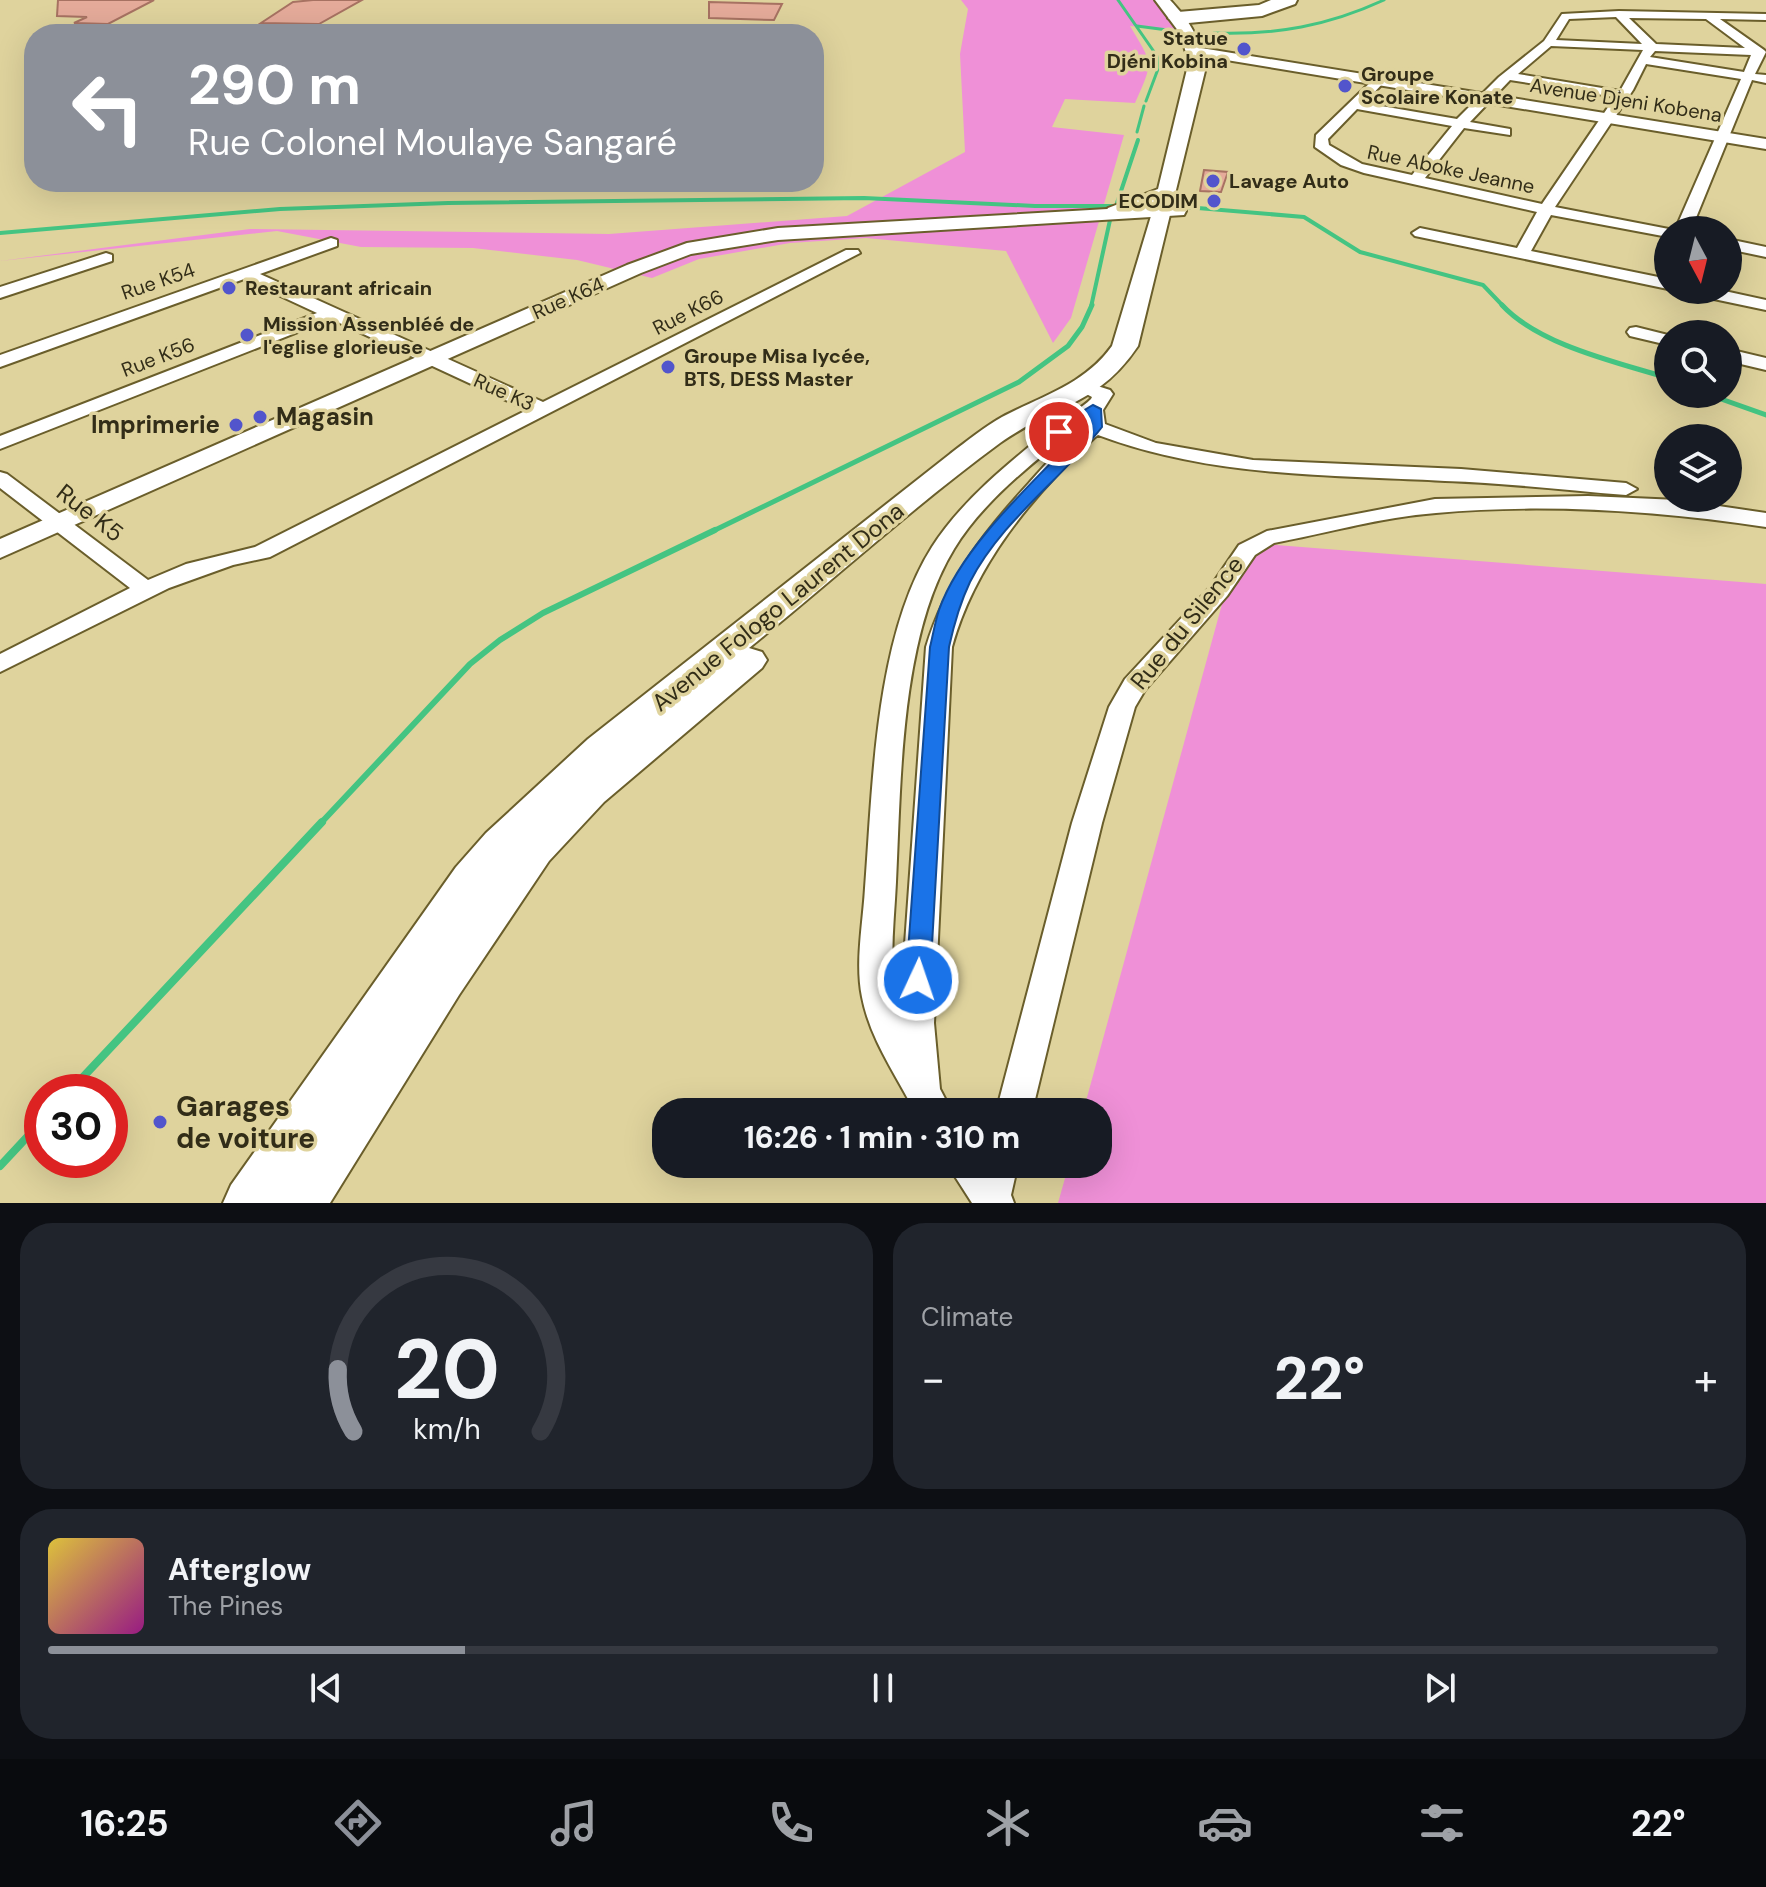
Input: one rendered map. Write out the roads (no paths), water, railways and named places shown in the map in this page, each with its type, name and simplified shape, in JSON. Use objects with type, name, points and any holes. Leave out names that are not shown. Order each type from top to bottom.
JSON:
[{"type":"highway","points":[[1184,21],[1198,23],[1278,0]]},
{"type":"highway","points":[[1224,16],[1262,10],[1288,0]]},
{"type":"main road","name":"Avenue Fologo Laurent Dona","points":[[300,1203],[516,873],[563,818],[590,792],[1012,442],[1094,404],[1125,346],[1212,73],[1184,21]]},
{"type":"main road","points":[[1116,213],[1147,222],[1166,211]]},
{"type":"main road","points":[[1116,213],[1166,211]]},
{"type":"main road","name":"Avenue Fologo Laurent Dona","points":[[250,1203],[471,879],[520,822],[625,729],[995,434],[1094,404]]},
{"type":"street","points":[[1570,7],[1581,14]]},
{"type":"street","points":[[1619,14],[1652,47]]},
{"type":"street","points":[[1707,15],[1762,52]]},
{"type":"street","points":[[1416,180],[1461,123],[1508,76],[1548,43],[1566,16],[1766,17]]},
{"type":"street","name":"Avenue Djeni Kobena","points":[[1184,21],[1380,80],[1766,144]]},
{"type":"street","points":[[1722,27],[1766,28]]},
{"type":"street","points":[[1548,43],[1762,52]]},
{"type":"street","points":[[1522,253],[1545,210],[1623,95],[1640,59],[1652,47]]},
{"type":"street","points":[[1689,216],[1747,76],[1762,52]]},
{"type":"street","points":[[1640,59],[1766,79]]},
{"type":"street","points":[[1508,76],[1623,95]]},
{"type":"street","name":"Rue Aboke Jeanne","points":[[1380,80],[1321,138],[1322,147],[1359,170],[1416,180],[1474,197],[1654,229]]},
{"type":"street","points":[[1355,105],[1505,132]]},
{"type":"street","name":"Rue K64","points":[[0,549],[663,257],[711,243],[778,234],[1116,213]]},
{"type":"street","points":[[1420,233],[1654,281]]},
{"type":"street","name":"Rue K54","points":[[0,361],[331,243]]},
{"type":"street","points":[[1742,247],[1766,252]]},
{"type":"street","name":"Rue K66","points":[[0,664],[147,590],[225,557],[262,552],[852,253]]},
{"type":"street","points":[[0,293],[106,258]]},
{"type":"street","name":"Rue K3","points":[[246,274],[544,410]]},
{"type":"street","points":[[1742,300],[1766,305]]},
{"type":"street","name":"Rue K56","points":[[0,443],[332,313]]},
{"type":"street","points":[[1636,332],[1654,336]]},
{"type":"street","points":[[1742,358],[1766,364]]},
{"type":"street","points":[[1094,404],[1151,448],[1253,466],[1461,475],[1654,492]]},
{"type":"street","points":[[929,1098],[917,1023],[917,992],[939,647],[945,622],[963,579],[981,552],[1040,483],[1094,404]]},
{"type":"street","points":[[926,1098],[888,1033],[879,1008],[876,982],[886,794],[905,641],[914,607],[928,575],[945,545],[964,521],[1059,432],[1094,404]]},
{"type":"street","name":"Rue K5","points":[[0,478],[147,590]]},
{"type":"street","points":[[1742,503],[1766,506]]},
{"type":"street","name":"Rue du Silence","points":[[1018,1098],[1087,823],[1122,707],[1134,685],[1219,591],[1247,550],[1267,538],[1435,506],[1603,504],[1678,507],[1766,520]]},
{"type":"waterway","points":[[1118,0],[1157,56],[1158,69],[1146,101]]},
{"type":"waterway","points":[[1214,33],[1301,27],[1343,16],[1384,0]]},
{"type":"waterway","points":[[1137,26],[1175,31]]},
{"type":"waterway","points":[[1137,132],[1144,106]]},
{"type":"waterway","points":[[1117,203],[1138,140]]},
{"type":"waterway","points":[[0,233],[280,209],[448,203],[864,198],[1035,206],[1119,206]]},
{"type":"waterway","points":[[1174,206],[1304,217],[1360,252],[1483,285],[1503,305]]},
{"type":"waterway","points":[[1091,307],[1110,220]]},
{"type":"waterway","points":[[711,532],[1019,382],[1068,346],[1082,327],[1092,305]]},
{"type":"waterway","points":[[1503,305],[1536,331],[1557,341],[1654,374]]},
{"type":"waterway","points":[[1742,406],[1766,415]]},
{"type":"waterway","points":[[320,824],[470,664],[500,640],[543,613],[715,530]]},
{"type":"waterway","points":[[86,1074],[322,822]]},
{"type":"waterway","points":[[0,1166],[24,1140]]},
{"type":"place","name":"Statue Djéni Kobina","points":[[1244,49]]},
{"type":"place","name":"Groupe Scolaire Konate","points":[[1345,86]]},
{"type":"place","name":"Lavage Auto","points":[[1213,181]]},
{"type":"place","name":"ECODIM","points":[[1214,201]]},
{"type":"place","name":"Restaurant africain","points":[[229,288]]},
{"type":"place","name":"Mission Assenbléé de l'eglise glorieuse","points":[[247,335]]},
{"type":"place","name":"Groupe Misa lycée, BTS, DESS Master","points":[[668,367]]},
{"type":"place","name":"Magasin","points":[[260,417]]},
{"type":"place","name":"Imprimerie","points":[[236,425]]},
{"type":"place","name":"Garages de voiture","points":[[160,1122]]}]
